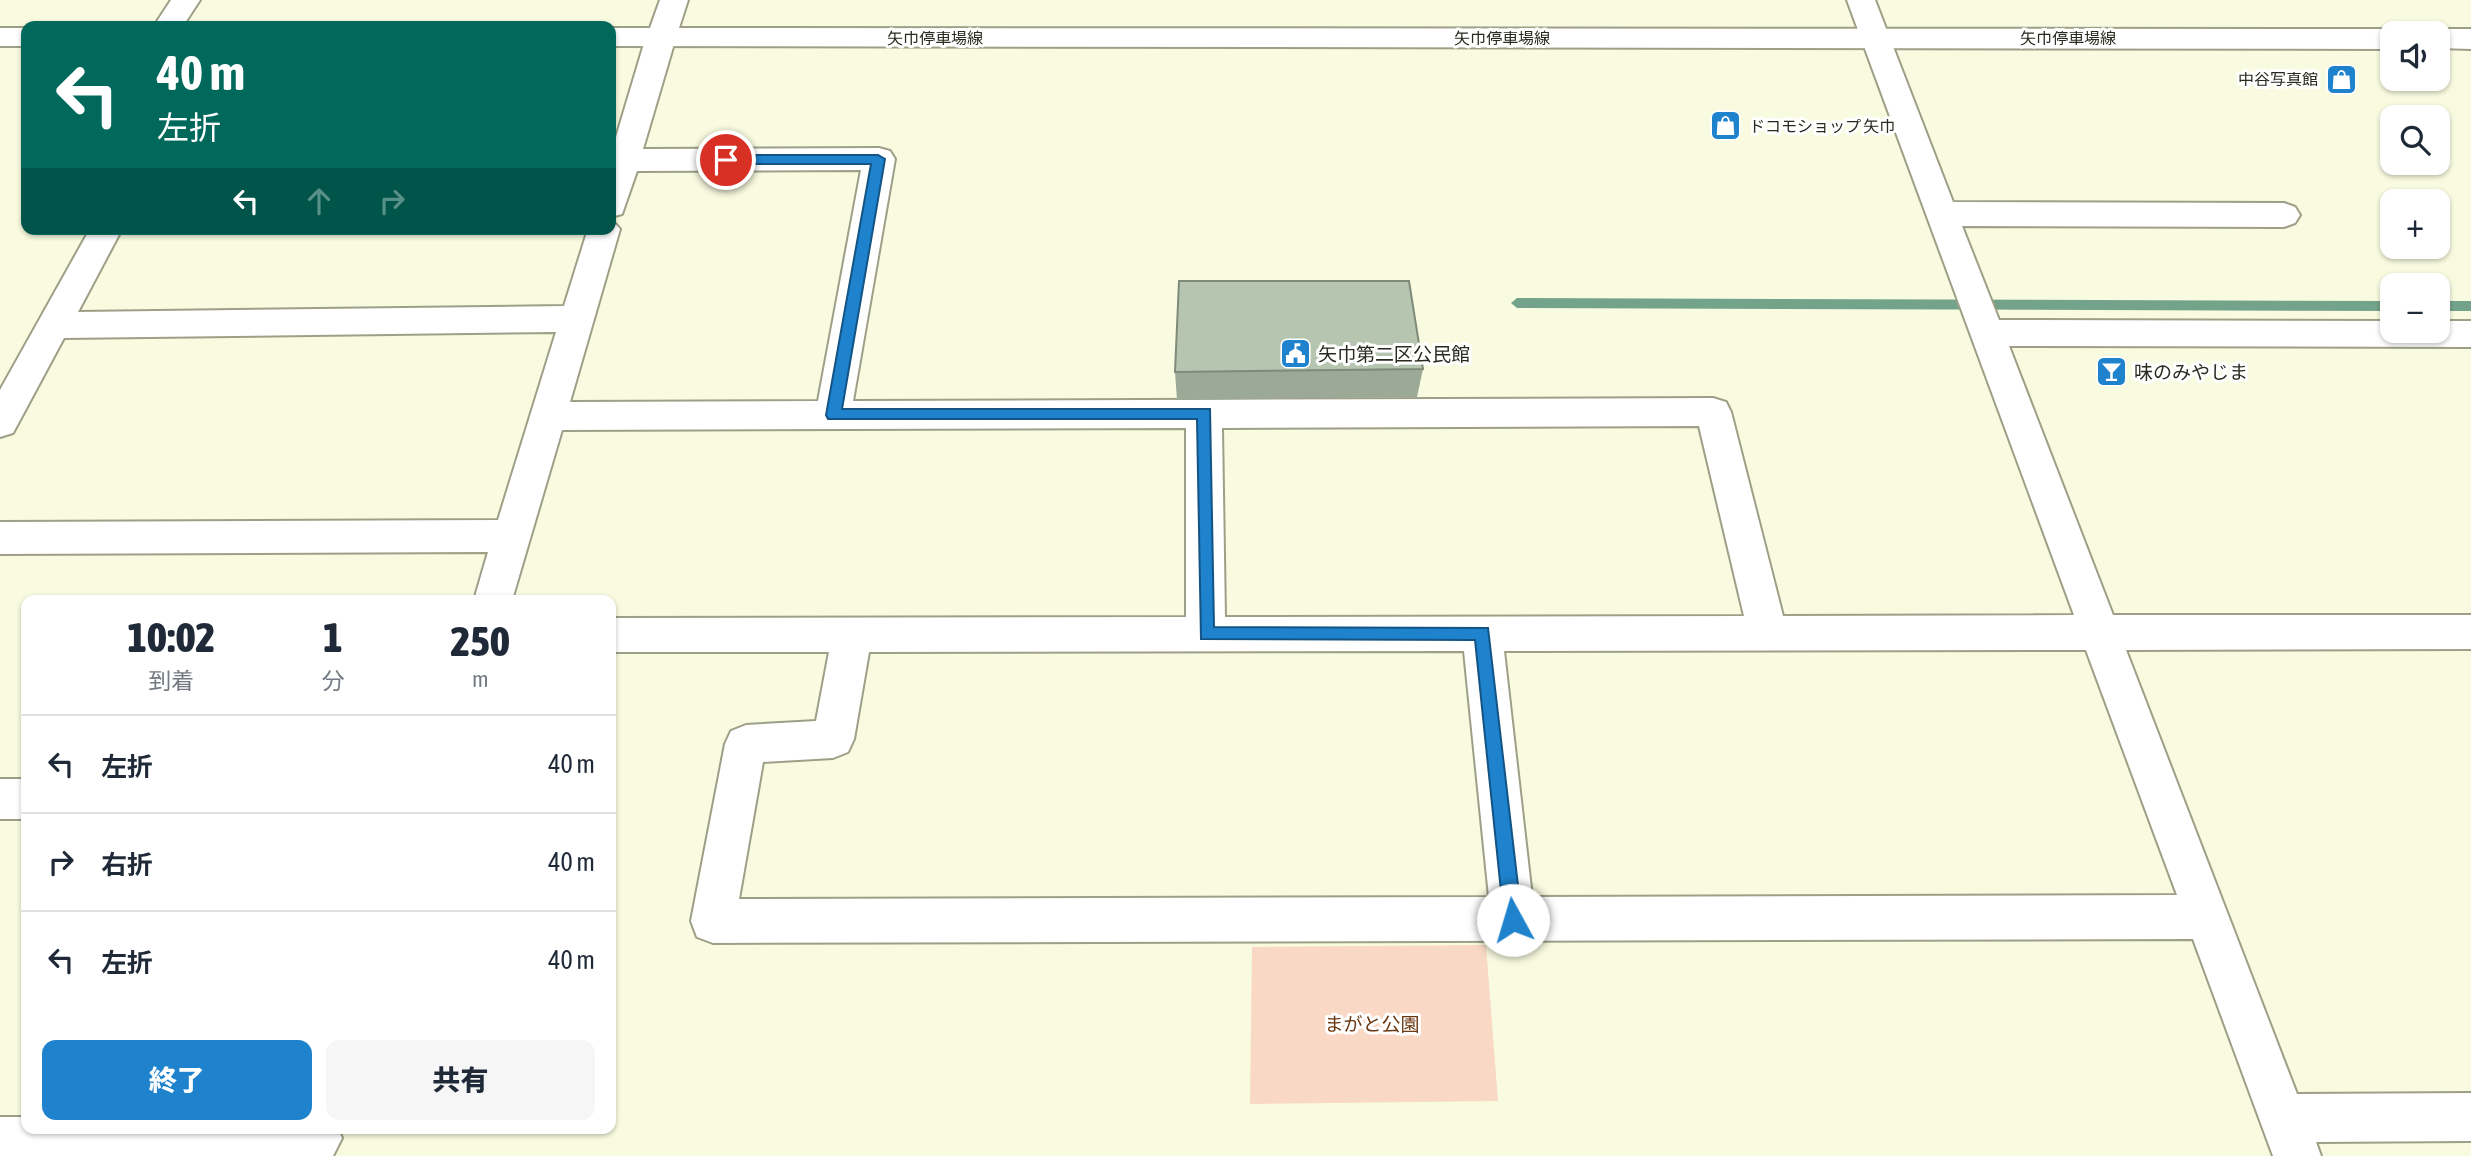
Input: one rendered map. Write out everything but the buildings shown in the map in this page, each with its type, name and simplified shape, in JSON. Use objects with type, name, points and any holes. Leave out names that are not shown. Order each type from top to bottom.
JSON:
[{"type":"street","points":[[172,21],[187,0]]},
{"type":"street","points":[[616,188],[674,0]]},
{"type":"street","points":[[1861,0],[2290,1137],[2471,1117]]},
{"type":"street","points":[[0,37],[21,37]]},
{"type":"street","name":"矢巾停車場線","points":[[616,37],[2380,39]]},
{"type":"street","points":[[2450,39],[2471,39]]},
{"type":"street","points":[[624,160],[878,159],[834,415]]},
{"type":"street","points":[[1942,214],[2284,215]]},
{"type":"street","points":[[0,424],[103,235]]},
{"type":"street","points":[[495,595],[602,235]]},
{"type":"street","points":[[1979,314],[2471,334]]},
{"type":"street","points":[[53,325],[577,319]]},
{"type":"street","points":[[548,416],[1713,412],[1768,632]]},
{"type":"street","points":[[1204,413],[1206,634]]},
{"type":"street","points":[[0,538],[513,536]]},
{"type":"street","points":[[616,635],[2471,632]]},
{"type":"street","points":[[1482,633],[1513,920]]},
{"type":"street","points":[[852,635],[833,739],[746,744],[713,921],[2206,917]]},
{"type":"street","points":[[0,799],[21,799]]},
{"type":"street","points":[[0,1140],[317,1141]]},
{"type":"green space","name":"まがと公園","points":[[1486,945],[1498,1101],[1250,1104],[1252,947]]},
{"type":"waterway","points":[[1517,303],[2380,306]]},
{"type":"waterway","points":[[2450,306],[2471,306]]},
{"type":"place","name":"中谷写真館","points":[[2341,79]]},
{"type":"place","name":"ドコモショップ 矢巾","points":[[1726,126]]},
{"type":"place","name":"矢巾第二区公民館","points":[[1295,354]]},
{"type":"place","name":"味のみやじま","points":[[2111,372]]},
{"type":"route","points":[[726,160],[878,159],[834,415],[1204,413],[1206,634],[1482,633],[1513,920]]}]
